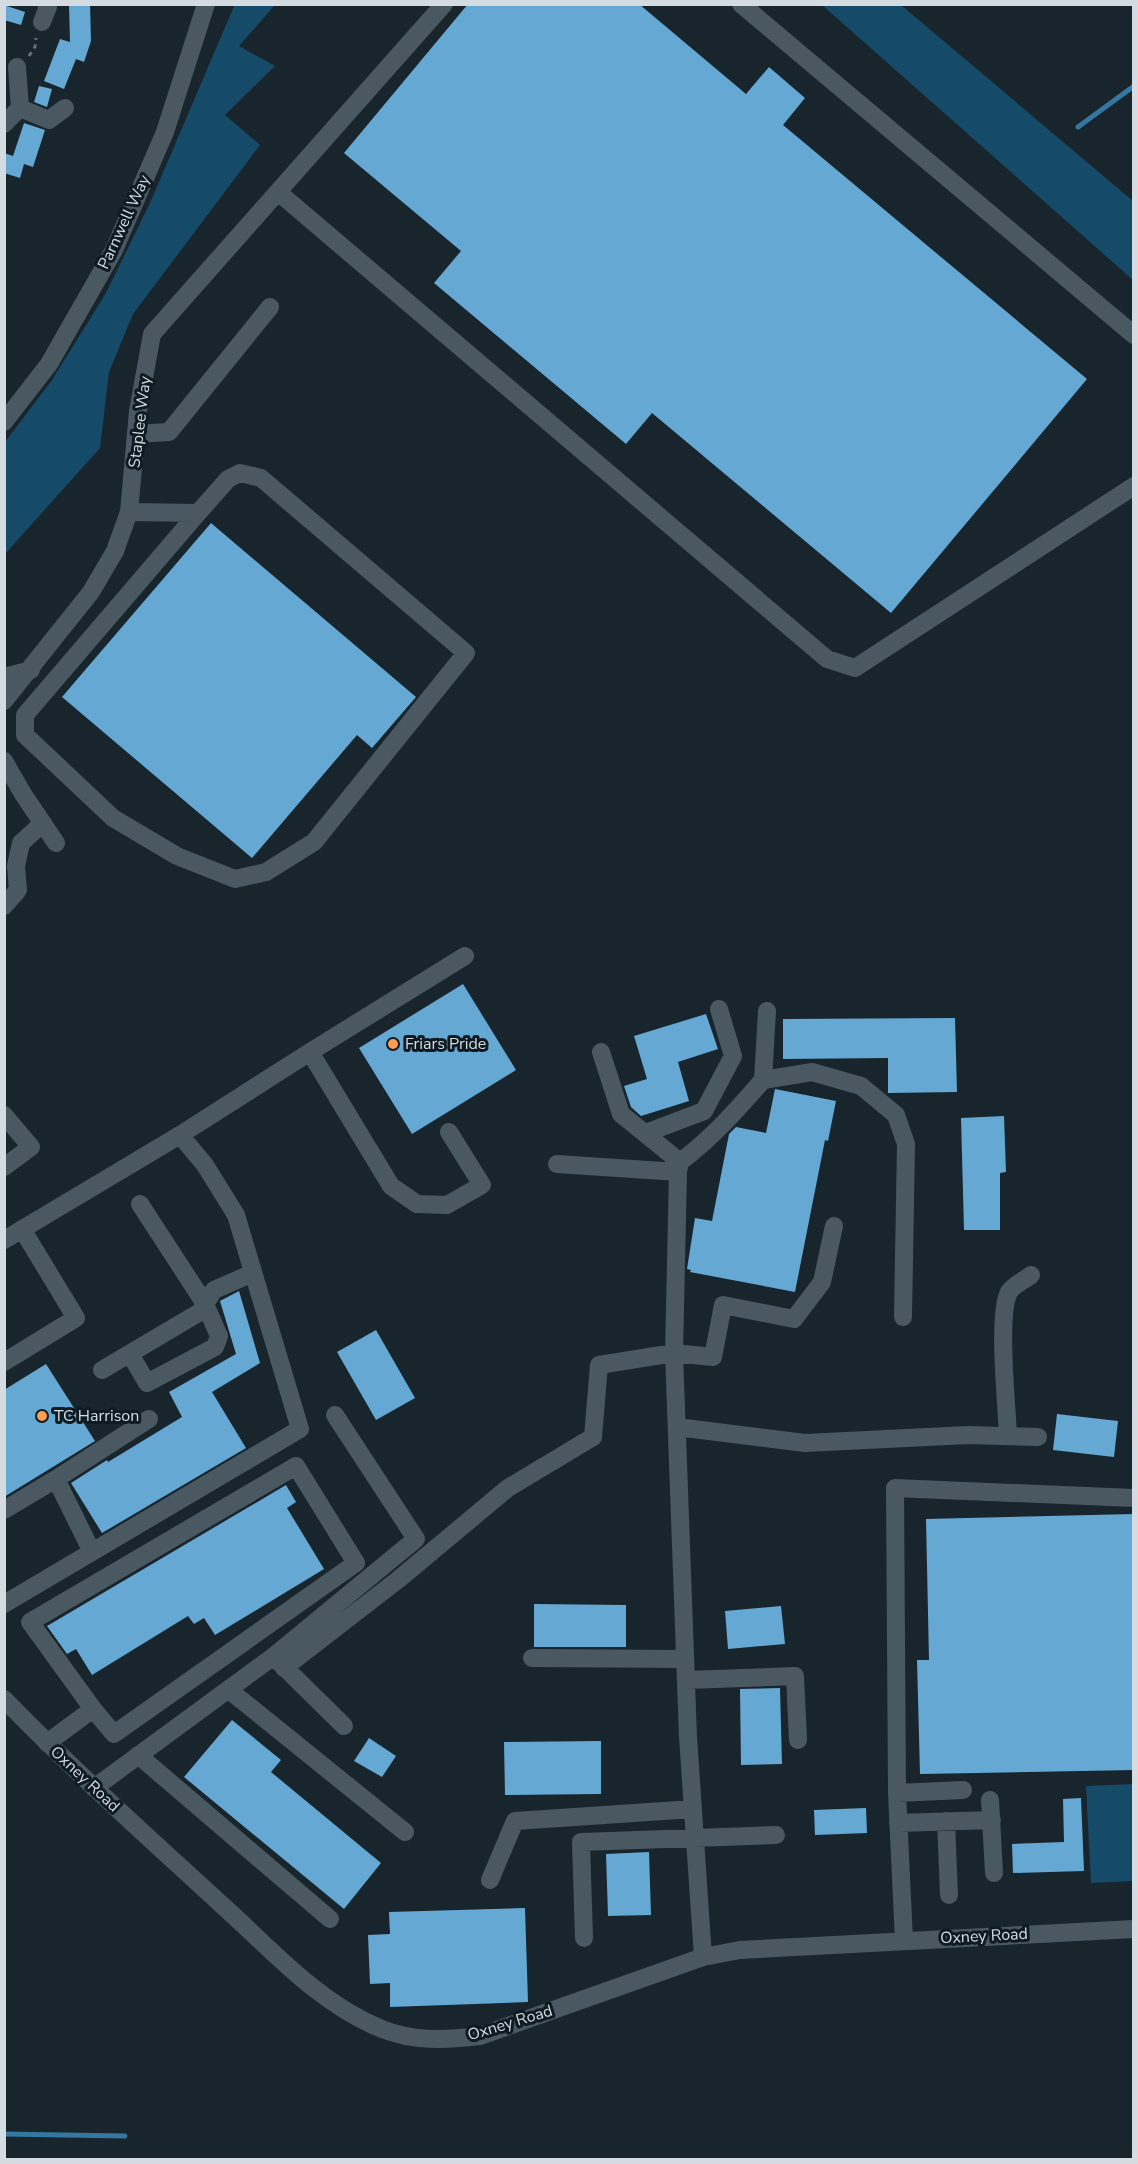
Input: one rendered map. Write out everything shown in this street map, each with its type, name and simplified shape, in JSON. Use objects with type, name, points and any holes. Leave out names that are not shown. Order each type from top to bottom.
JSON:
[{"type":"street","name":"Parnwell Way","points":[[4,422],[50,364],[114,250],[165,132],[207,4]]},
{"type":"street","name":"Staplee Way","points":[[4,701],[91,592],[115,551],[129,512],[138,411],[152,334],[444,4]]},
{"type":"street","points":[[741,4],[1134,335]]},
{"type":"street","points":[[4,124],[20,108],[17,67]]},
{"type":"street","points":[[20,108],[49,120],[65,108]]},
{"type":"street","points":[[278,192],[827,659],[855,668],[1134,486]]},
{"type":"street","points":[[136,434],[169,432],[270,307]]},
{"type":"street","points":[[129,512],[198,513],[228,479],[240,473],[261,478],[466,653],[314,842],[266,872],[235,879],[177,856],[113,818],[25,735],[24,715],[198,513]]},
{"type":"street","points":[[4,677],[31,670]]},
{"type":"street","points":[[4,761],[22,794],[56,843]]},
{"type":"street","points":[[4,906],[18,890],[16,866],[21,843],[43,823]]},
{"type":"street","points":[[4,1240],[180,1135],[465,957]]},
{"type":"street","points":[[646,1133],[704,1111],[733,1056],[719,1010]]},
{"type":"street","points":[[557,1164],[679,1167],[726,1123],[763,1080],[767,1011]]},
{"type":"street","points":[[310,1052],[391,1186],[417,1203],[447,1205],[482,1185],[449,1132]]},
{"type":"street","points":[[601,1053],[621,1113],[646,1133],[679,1167],[674,1353],[685,1659],[704,1957]]},
{"type":"street","points":[[763,1080],[812,1072],[861,1086],[897,1115],[906,1144],[903,1317]]},
{"type":"street","points":[[4,1115],[31,1147],[4,1167]]},
{"type":"street","points":[[4,1604],[300,1428],[236,1215],[205,1165],[180,1135]]},
{"type":"street","points":[[130,1353],[147,1383],[215,1347],[219,1336],[205,1304],[140,1204]]},
{"type":"street","points":[[94,1788],[229,1690],[279,1662],[390,1587],[508,1488],[593,1437],[599,1365],[674,1353],[713,1357],[723,1305],[794,1319],[822,1282],[834,1226]]},
{"type":"street","points":[[4,1362],[76,1318],[22,1229]]},
{"type":"street","points":[[102,1370],[200,1312],[214,1290],[254,1273]]},
{"type":"street","points":[[1008,1436],[1005,1305],[1010,1290],[1031,1275]]},
{"type":"street","points":[[279,1662],[416,1539],[335,1415]]},
{"type":"street","points":[[4,1510],[149,1419]]},
{"type":"street","points":[[677,1426],[805,1443],[968,1435],[1038,1437]]},
{"type":"street","points":[[296,1466],[356,1563],[114,1734],[93,1709],[30,1622],[296,1466]]},
{"type":"street","points":[[56,1479],[92,1552]]},
{"type":"street","points":[[904,1940],[897,1793],[895,1488],[1134,1498]]},
{"type":"street","points":[[532,1658],[685,1659]]},
{"type":"street","points":[[279,1662],[344,1726]]},
{"type":"street","points":[[687,1680],[795,1676],[798,1740]]},
{"type":"street","points":[[229,1690],[405,1832]]},
{"type":"street","name":"Oxney Road","points":[[4,1699],[94,1788],[305,1980],[345,2011],[395,2034],[446,2040],[480,2036],[704,1957],[740,1950],[1134,1929]]},
{"type":"street","points":[[47,1743],[93,1709]]},
{"type":"street","points":[[138,1755],[330,1919]]},
{"type":"street","points":[[897,1793],[963,1790]]},
{"type":"street","points":[[990,1800],[994,1874]]},
{"type":"street","points":[[490,1880],[515,1821],[693,1809]]},
{"type":"street","points":[[898,1823],[992,1820]]},
{"type":"street","points":[[946,1821],[949,1895]]},
{"type":"street","points":[[584,1938],[581,1842],[776,1835]]},
{"type":"path","points":[[17,67],[35,47],[36,25],[44,13]]},
{"type":"shaded area","points":[[235,4],[275,5],[239,46],[275,66],[225,115],[260,145],[133,314],[109,372],[100,448],[5,554],[5,442],[52,380],[106,293],[150,203]]},
{"type":"shaded area","points":[[822,5],[901,5],[1133,201],[1133,280]]},
{"type":"shaded area","points":[[1133,1784],[1133,1881],[1091,1883],[1086,1786]]},
{"type":"building","points":[[90,4],[91,41],[84,62],[76,59],[64,89],[44,81],[60,39],[70,42],[69,5]]},
{"type":"building","points":[[468,4],[639,4],[746,94],[769,67],[805,98],[783,125],[1087,379],[891,613],[652,413],[626,444],[434,283],[461,251],[344,153]]},
{"type":"building","points":[[4,5],[25,12],[21,25],[4,20]]},
{"type":"building","points":[[39,86],[52,89],[47,107],[34,102]]},
{"type":"building","points":[[24,123],[45,130],[33,167],[24,164],[20,178],[4,173],[4,153],[13,156]]},
{"type":"building","points":[[211,523],[416,697],[372,748],[357,735],[252,858],[62,697]]},
{"type":"building","points":[[463,984],[516,1070],[412,1134],[359,1048]]},
{"type":"building","points":[[706,1014],[718,1049],[678,1062],[689,1101],[641,1116],[631,1107],[624,1086],[647,1079],[634,1036]]},
{"type":"building","points":[[955,1018],[957,1092],[888,1093],[888,1058],[783,1059],[783,1019]]},
{"type":"building","points":[[775,1089],[836,1101],[828,1141],[825,1140],[795,1292],[690,1272],[691,1270],[687,1269],[695,1218],[712,1221],[729,1134],[736,1127],[766,1133]]},
{"type":"building","points":[[1004,1116],[1006,1172],[1000,1173],[1000,1230],[964,1230],[961,1118]]},
{"type":"building","points":[[239,1291],[260,1363],[212,1392],[246,1448],[102,1533],[71,1483],[182,1417],[169,1392],[236,1354],[220,1301]]},
{"type":"building","points":[[376,1330],[415,1398],[376,1420],[337,1352]]},
{"type":"building","name":"TC Harrison","points":[[46,1364],[95,1441],[4,1497],[4,1390]]},
{"type":"building","points":[[1057,1414],[1118,1421],[1114,1457],[1053,1450]]},
{"type":"building","points":[[286,1485],[296,1502],[287,1508],[324,1569],[215,1635],[204,1618],[194,1624],[188,1616],[92,1675],[76,1649],[67,1654],[47,1626]]},
{"type":"building","points":[[1134,1514],[1134,1770],[920,1774],[917,1660],[929,1660],[926,1519]]},
{"type":"building","points":[[534,1604],[626,1605],[626,1647],[534,1647]]},
{"type":"building","points":[[781,1606],[785,1644],[728,1649],[725,1611]]},
{"type":"building","points":[[780,1688],[782,1764],[741,1765],[740,1689]]},
{"type":"building","points":[[232,1720],[281,1760],[271,1772],[381,1863],[344,1909],[184,1777]]},
{"type":"building","points":[[369,1738],[396,1756],[382,1777],[354,1761]]},
{"type":"building","points":[[601,1741],[601,1794],[505,1795],[504,1742]]},
{"type":"building","points":[[1081,1798],[1084,1871],[1013,1873],[1012,1844],[1064,1842],[1063,1799]]},
{"type":"building","points":[[866,1808],[867,1833],[815,1835],[814,1810]]},
{"type":"building","points":[[649,1852],[651,1915],[608,1916],[606,1854]]},
{"type":"building","points":[[525,1908],[528,2002],[390,2007],[390,1983],[370,1984],[368,1935],[390,1934],[389,1912]]},
{"type":"waterway","points":[[1078,127],[1134,86]]},
{"type":"waterway","points":[[4,2134],[125,2136]]},
{"type":"place","name":"Friars Pride","points":[[393,1044]]},
{"type":"place","name":"TC Harrison","points":[[42,1416]]}]
